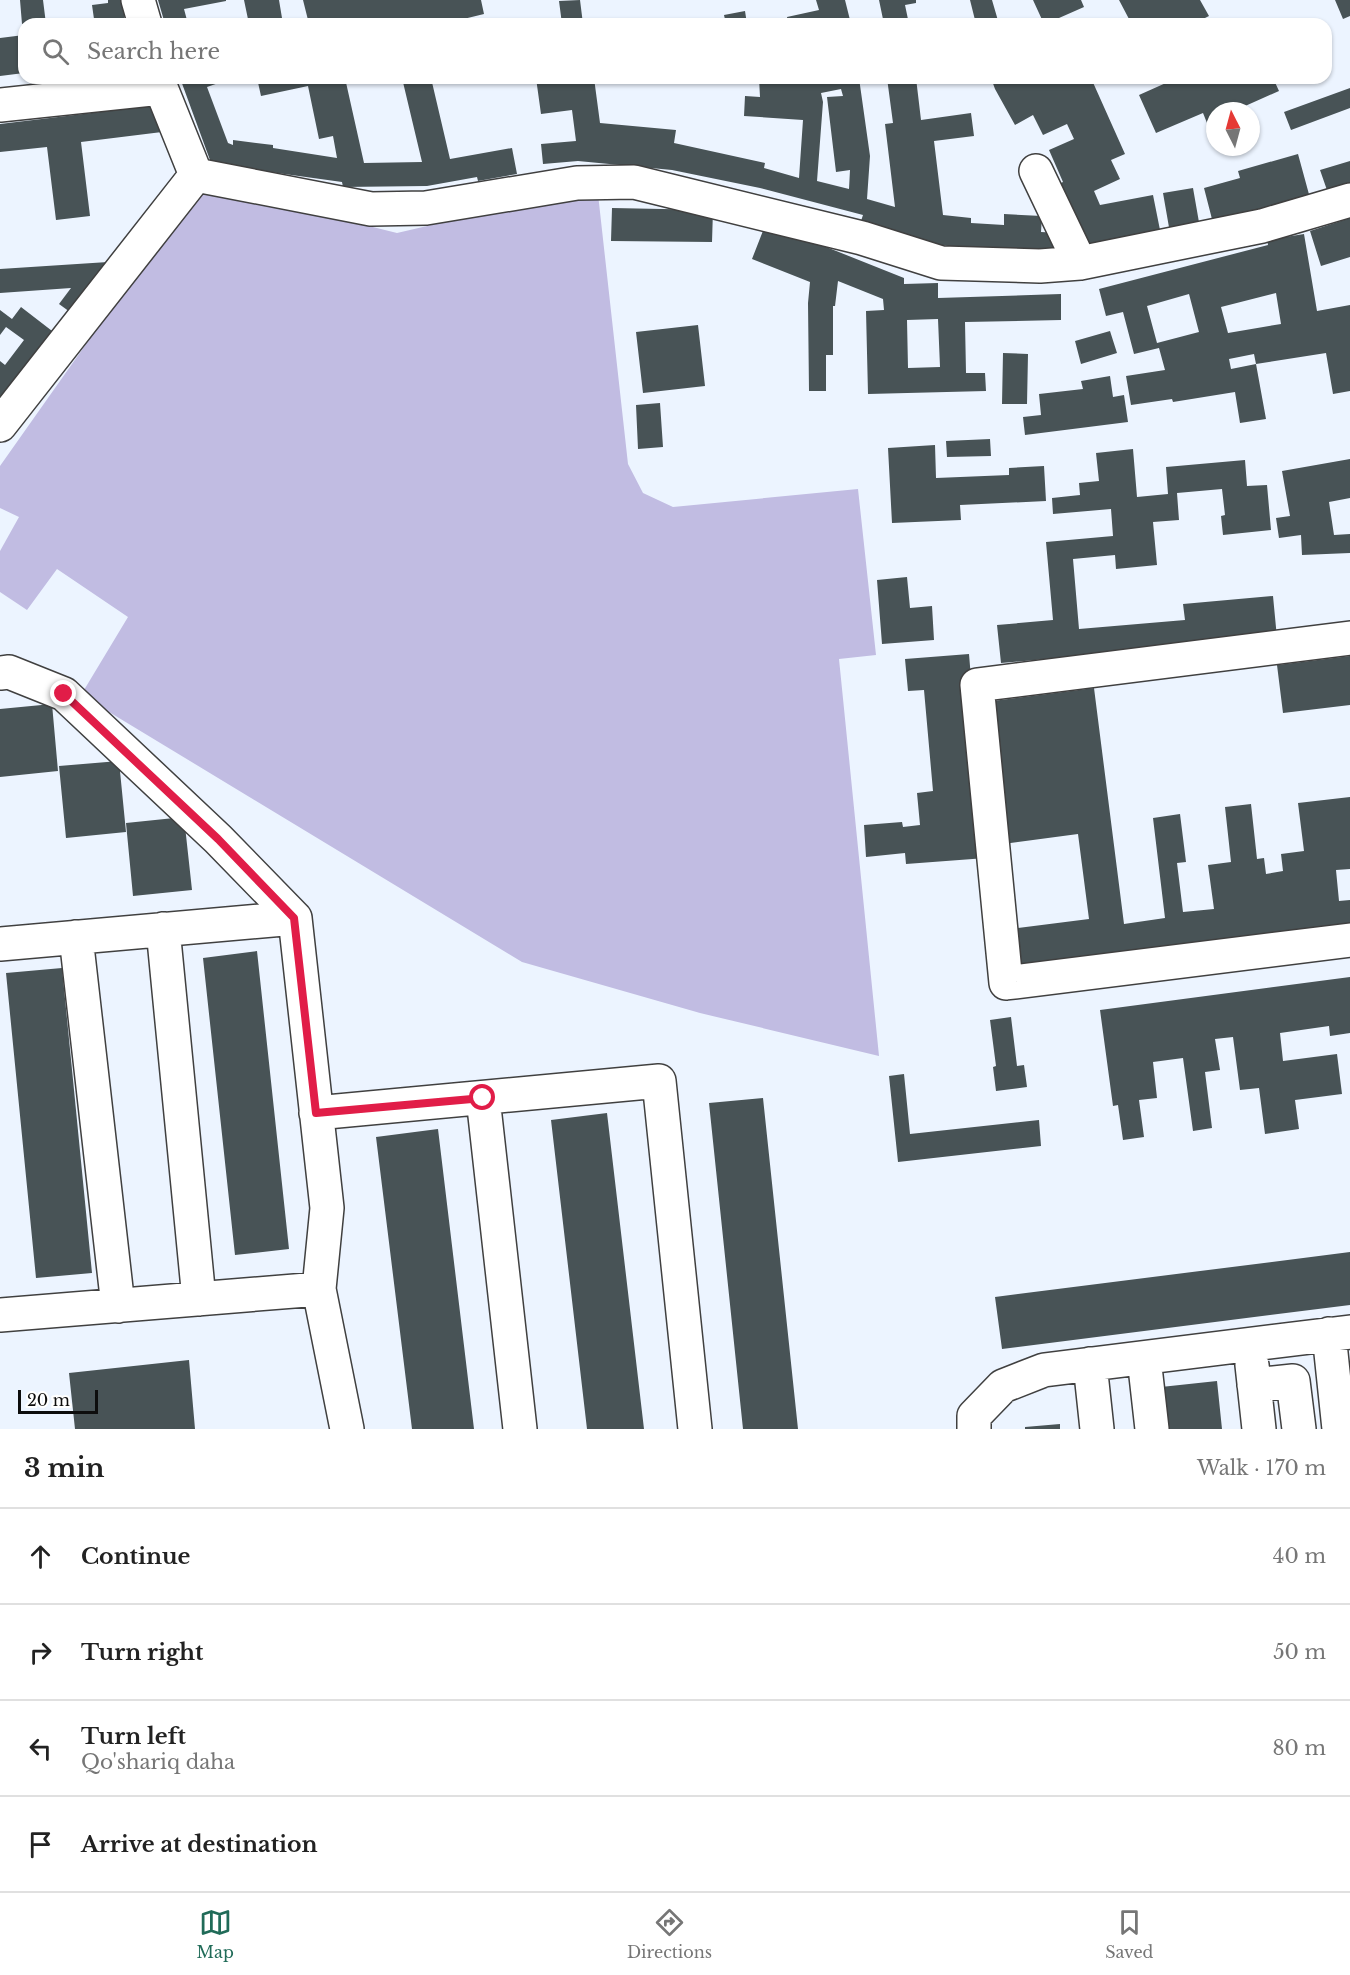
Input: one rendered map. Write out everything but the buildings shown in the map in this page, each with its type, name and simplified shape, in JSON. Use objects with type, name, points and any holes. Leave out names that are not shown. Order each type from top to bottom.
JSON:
[{"type":"street","points":[[138,0],[143,18]]},
{"type":"street","points":[[0,105],[153,84]]},
{"type":"street","points":[[160,84],[196,175]]},
{"type":"street","points":[[1036,171],[1080,263]]},
{"type":"street","points":[[196,175],[371,209],[426,208],[577,183],[634,182],[862,238],[941,263],[1040,266],[1080,263],[1262,226],[1350,200]]},
{"type":"street","points":[[0,425],[196,175]]},
{"type":"street","points":[[1350,638],[977,686],[1006,983],[1350,940]]},
{"type":"street","points":[[0,673],[9,672],[64,694],[218,839],[294,918],[327,1208],[319,1289],[346,1429]]},
{"type":"street","points":[[0,944],[294,918]]},
{"type":"street","points":[[163,929],[199,1299]]},
{"type":"street","points":[[76,937],[118,1306]]},
{"type":"street","points":[[316,1113],[659,1081],[695,1429]]},
{"type":"street","points":[[483,1098],[520,1429]]},
{"type":"street","points":[[0,1315],[319,1289]]},
{"type":"street","points":[[974,1429],[974,1416],[1003,1386],[1044,1370],[1340,1333],[1339,1429]]},
{"type":"street","points":[[1250,1345],[1259,1429]]},
{"type":"street","points":[[1144,1358],[1152,1429]]},
{"type":"street","points":[[1090,1364],[1097,1429]]},
{"type":"street","points":[[1254,1385],[1293,1381],[1299,1429]]},
{"type":"shaded area","points":[[199,184],[397,233],[522,204],[598,194],[628,464],[643,493],[673,507],[858,489],[876,655],[839,659],[879,1056],[700,1013],[522,962],[81,695],[128,617],[57,569],[27,610],[0,592],[0,551],[19,517],[0,508],[0,466]]},
{"type":"route","points":[[64,694],[218,839],[294,918],[316,1113],[483,1098]]}]
